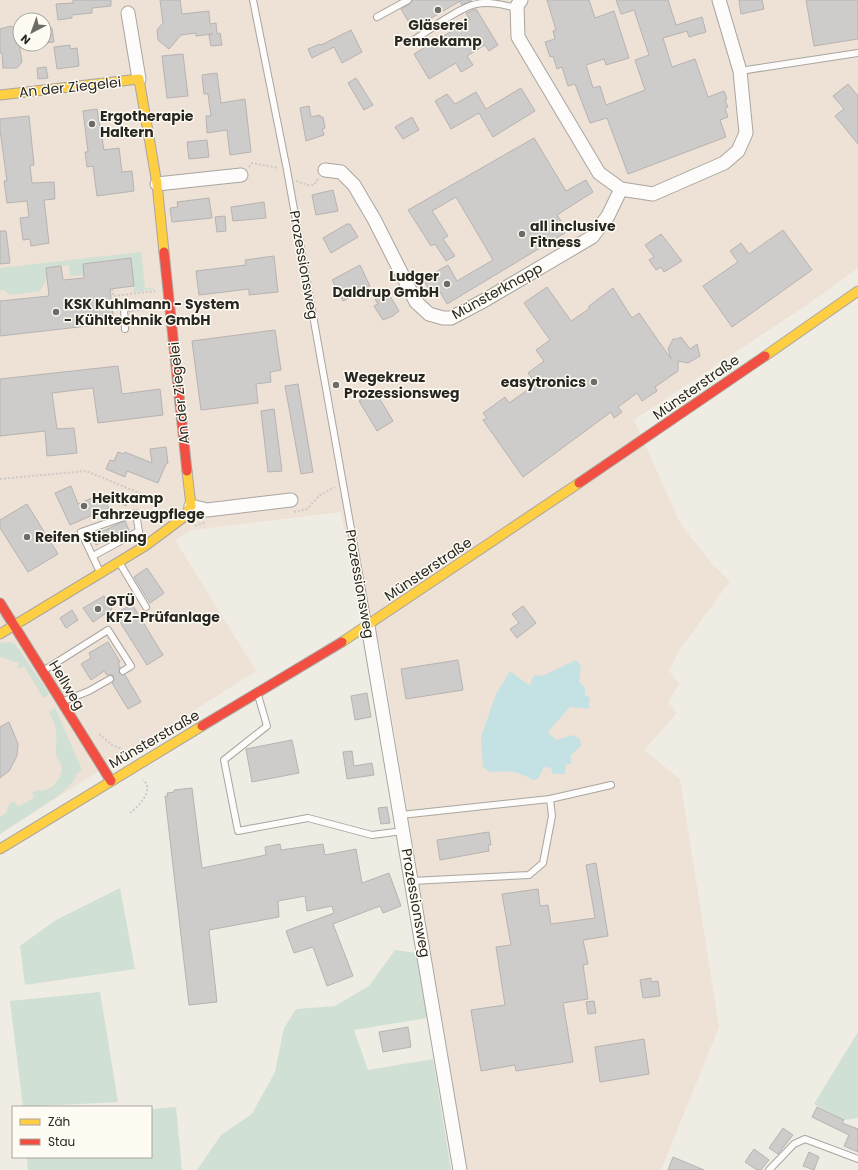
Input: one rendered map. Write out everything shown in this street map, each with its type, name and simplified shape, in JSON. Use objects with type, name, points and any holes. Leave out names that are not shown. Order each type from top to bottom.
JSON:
[{"type":"street","points":[[519,4],[518,37],[599,173],[621,189],[653,194],[724,163],[738,151],[746,133],[740,71],[719,0]]},
{"type":"street","name":"An der Ziegelei","points":[[128,13],[157,184],[191,506]]},
{"type":"street","name":"An der Ziegelei","points":[[0,95],[139,79]]},
{"type":"street","name":"Münsterknapp","points":[[325,170],[341,172],[354,185],[374,219],[420,307],[434,317],[447,319],[485,300],[592,236],[608,216],[621,189]]},
{"type":"street","points":[[157,184],[241,175]]},
{"type":"street","name":"Münsterstraße","points":[[0,848],[368,626],[705,398],[858,291]]},
{"type":"street","points":[[0,634],[100,572],[142,548],[184,517],[191,506],[207,510],[290,500]]},
{"type":"street","name":"Hellweg","points":[[0,603],[61,703],[111,780]]},
{"type":"street","name":"Prozessionsweg","points":[[368,626],[404,831],[460,1170]]},
{"type":"lane","name":"Prozessionsweg","points":[[252,0],[289,178],[368,626]]},
{"type":"lane","points":[[377,17],[408,0]]},
{"type":"lane","points":[[411,42],[474,4],[519,4]]},
{"type":"lane","points":[[740,71],[858,53]]},
{"type":"lane","points":[[125,329],[124,308],[169,304]]},
{"type":"lane","points":[[100,572],[81,532],[136,513],[142,548]]},
{"type":"lane","points":[[93,556],[139,531]]},
{"type":"lane","points":[[119,561],[146,607]]},
{"type":"lane","points":[[42,672],[108,630],[131,666],[123,671]]},
{"type":"lane","points":[[61,703],[71,697],[89,691],[110,679]]},
{"type":"lane","points":[[258,693],[267,726],[224,760],[238,831],[308,818],[372,835],[404,831]]},
{"type":"lane","points":[[401,815],[550,799],[611,785]]},
{"type":"lane","points":[[412,881],[529,875],[543,863],[552,816],[550,799]]},
{"type":"lane","points":[[770,1170],[794,1144],[805,1139],[858,1159]]},
{"type":"path","points":[[241,175],[252,163],[287,170]]},
{"type":"path","points":[[289,178],[307,185],[314,184],[325,170]]},
{"type":"path","points":[[112,289],[113,296],[168,290]]},
{"type":"path","points":[[0,479],[86,471],[147,496],[170,528]]},
{"type":"path","points":[[130,813],[141,805],[146,794],[144,780],[139,779],[133,768]]},
{"type":"shaded area","points":[[0,0],[858,0],[858,268],[808,304],[634,420],[680,523],[712,564],[730,581],[680,649],[669,671],[679,684],[668,702],[677,713],[644,750],[680,779],[719,1027],[661,1170],[467,1170],[380,645],[359,609],[341,512],[192,530],[175,540],[256,671],[0,834]]},
{"type":"green space","points":[[141,252],[145,288],[154,289],[134,292],[130,258],[83,264],[84,275],[70,276],[69,265],[46,268],[47,279],[40,291],[10,295],[4,290],[0,290],[0,268]]},
{"type":"green space","points":[[8,642],[15,644],[49,694],[43,698],[24,666],[17,669],[19,663],[0,657],[0,643]]},
{"type":"green space","points":[[55,708],[82,770],[77,774],[73,782],[58,796],[0,834],[0,817],[7,812],[9,804],[14,801],[18,807],[35,797],[32,793],[37,790],[47,790],[58,780],[61,765],[56,755],[56,728],[49,712]]},
{"type":"green space","points":[[120,888],[135,969],[25,985],[20,946],[56,920]]},
{"type":"green space","points":[[395,950],[416,953],[427,1018],[354,1030],[368,1070],[433,1059],[451,1170],[197,1170],[221,1135],[252,1114],[275,1072],[284,1028],[296,1009],[335,1006],[369,986]]},
{"type":"green space","points":[[100,992],[118,1102],[23,1106],[10,1001]]},
{"type":"green space","points":[[858,1032],[858,1118],[844,1120],[814,1104]]},
{"type":"green space","points":[[176,1107],[182,1170],[28,1170],[27,1158],[152,1158],[152,1109]]},
{"type":"water","points":[[576,660],[581,666],[579,682],[585,688],[585,695],[590,698],[589,709],[570,707],[548,732],[556,740],[572,735],[580,739],[581,746],[571,755],[571,764],[566,764],[565,774],[553,774],[551,768],[544,767],[538,779],[532,780],[522,774],[517,773],[506,771],[489,772],[483,767],[481,737],[496,694],[510,671],[530,686],[532,678],[535,675],[542,676]]},
{"type":"building","points":[[73,0],[111,0],[111,6],[92,8],[92,13],[72,15],[72,18],[58,20],[56,4],[73,3]]},
{"type":"building","points":[[160,0],[180,0],[182,14],[209,11],[210,24],[216,23],[217,34],[220,33],[222,45],[211,46],[209,35],[213,34],[196,36],[196,33],[181,35],[169,49],[158,40],[157,30],[163,23]]},
{"type":"building","points":[[412,0],[471,1],[462,5],[460,1],[413,29],[401,9],[410,4]]},
{"type":"building","points":[[547,0],[589,0],[595,18],[614,11],[629,58],[606,65],[604,59],[586,65],[593,88],[600,86],[606,105],[645,90],[635,60],[649,55],[634,10],[621,14],[616,0],[668,0],[676,25],[702,17],[706,32],[689,37],[687,31],[663,38],[672,67],[695,59],[708,97],[724,91],[727,99],[725,100],[728,107],[725,108],[728,117],[720,120],[726,137],[628,174],[607,118],[590,123],[575,84],[568,86],[562,67],[557,69],[553,56],[550,57],[545,42],[555,39],[553,31],[556,30]]},
{"type":"building","points":[[739,0],[762,0],[764,9],[741,14]]},
{"type":"building","points":[[806,0],[858,0],[858,39],[814,46]]},
{"type":"building","points":[[476,9],[498,45],[489,51],[485,45],[467,56],[473,65],[461,72],[456,63],[429,79],[414,54],[470,20],[466,13]]},
{"type":"building","points":[[12,27],[12,52],[20,52],[22,62],[17,68],[3,68],[2,53],[0,53],[0,29]]},
{"type":"building","points":[[52,28],[54,42],[52,42]]},
{"type":"building","points":[[351,30],[362,52],[342,63],[334,47],[312,58],[308,49],[320,44],[321,45]]},
{"type":"building","points":[[70,45],[70,49],[77,48],[79,66],[57,69],[54,47]]},
{"type":"building","points":[[183,54],[188,96],[167,98],[162,56]]},
{"type":"building","points":[[46,67],[48,78],[38,79],[37,68]]},
{"type":"building","points":[[217,73],[221,103],[245,99],[251,152],[230,155],[227,130],[207,133],[206,116],[211,116],[208,94],[204,94],[202,75]]},
{"type":"building","points":[[356,78],[373,105],[364,110],[348,83]]},
{"type":"building","points":[[848,84],[858,96],[858,144],[835,116],[844,109],[833,96]]},
{"type":"building","points":[[521,88],[535,111],[493,137],[479,113],[451,129],[435,101],[447,94],[455,104],[476,92],[486,109]]},
{"type":"building","points":[[309,106],[311,117],[320,115],[320,117],[323,117],[325,128],[322,129],[324,135],[306,141],[300,108]]},
{"type":"building","points":[[97,109],[104,150],[119,148],[122,172],[132,171],[134,191],[97,196],[93,166],[87,167],[85,152],[88,152],[83,111]]},
{"type":"building","points":[[29,116],[34,165],[30,166],[32,183],[54,182],[55,199],[44,200],[49,243],[31,246],[30,239],[23,240],[20,218],[29,217],[27,201],[7,203],[4,181],[7,181],[0,130],[0,119]]},
{"type":"building","points":[[412,117],[419,130],[403,139],[395,127]]},
{"type":"building","points":[[534,138],[566,191],[586,180],[593,192],[557,215],[565,227],[562,229],[565,233],[447,304],[440,292],[433,296],[423,279],[448,265],[457,281],[493,260],[456,197],[432,211],[448,236],[443,239],[455,256],[446,261],[435,244],[431,246],[408,210]]},
{"type":"building","points":[[207,140],[209,157],[189,159],[187,142]]},
{"type":"building","points":[[333,190],[338,211],[316,215],[312,195]]},
{"type":"building","points":[[209,198],[212,218],[172,222],[170,208],[178,207],[177,202]]},
{"type":"building","points":[[264,202],[266,218],[233,221],[231,207]]},
{"type":"building","points":[[225,216],[226,231],[217,232],[215,217]]},
{"type":"building","points":[[347,224],[350,224],[358,237],[331,253],[323,238]]},
{"type":"building","points":[[783,230],[812,270],[732,327],[703,286],[738,262],[730,251],[741,243],[749,254]]},
{"type":"building","points":[[0,231],[6,231],[10,263],[0,264]]},
{"type":"building","points":[[661,234],[682,261],[664,272],[661,267],[656,270],[649,260],[654,257],[645,245]]},
{"type":"building","points":[[274,256],[278,292],[249,295],[249,289],[199,295],[196,271],[246,265],[245,260]]},
{"type":"building","name":"KSK Kuhlmann - System - Kühltechnik GmbH","points":[[131,258],[134,286],[110,289],[114,323],[0,336],[0,301],[49,296],[46,268],[61,266],[63,280],[84,278],[83,264]]},
{"type":"building","points":[[360,265],[370,286],[343,301],[332,280]]},
{"type":"building","name":"easytronics","points":[[547,287],[571,321],[589,309],[589,306],[613,288],[632,318],[639,313],[671,359],[668,349],[673,339],[681,337],[690,349],[697,344],[700,356],[688,363],[678,361],[678,371],[655,387],[657,391],[642,401],[637,393],[618,407],[622,412],[614,418],[611,412],[523,477],[483,420],[487,418],[483,413],[505,397],[509,403],[536,384],[528,373],[544,361],[536,350],[550,340],[524,303]]},
{"type":"building","points":[[385,292],[388,297],[390,296],[399,311],[393,316],[383,320],[374,306],[378,304],[375,299]]},
{"type":"building","points":[[275,330],[281,370],[270,372],[271,382],[256,384],[258,403],[201,410],[192,341]]},
{"type":"building","points":[[118,366],[122,394],[160,389],[163,415],[98,423],[93,388],[52,393],[57,429],[74,428],[77,453],[47,456],[45,431],[0,436],[0,379]]},
{"type":"building","points":[[298,384],[313,472],[301,474],[285,386]]},
{"type":"building","points":[[375,391],[393,421],[377,431],[359,401]]},
{"type":"building","points":[[274,409],[282,471],[268,472],[261,411]]},
{"type":"building","points":[[166,447],[168,463],[166,464],[158,483],[127,471],[125,477],[106,469],[110,460],[114,461],[118,452],[124,454],[125,452],[152,463],[150,449]]},
{"type":"building","name":"Heitkamp Fahrzeugpflege","points":[[71,486],[78,504],[99,495],[103,496],[109,508],[70,525],[55,493]]},
{"type":"building","points":[[117,493],[129,498],[126,506],[114,500]]},
{"type":"building","name":"Reifen Stiebling","points":[[27,504],[58,554],[28,572],[0,528],[0,520]]},
{"type":"building","points":[[125,521],[129,530],[96,545],[92,536]]},
{"type":"building","points":[[147,568],[164,593],[150,603],[134,577]]},
{"type":"building","name":"GTÜ KFZ-Prüfanlage","points":[[104,596],[112,609],[93,622],[83,608]]},
{"type":"building","points":[[132,604],[163,655],[147,665],[115,614]]},
{"type":"building","points":[[523,606],[536,623],[517,638],[510,629],[519,623],[512,614]]},
{"type":"building","points":[[72,610],[78,620],[66,628],[60,618]]},
{"type":"building","points":[[108,642],[120,662],[118,663],[120,667],[119,673],[125,675],[141,702],[128,709],[112,683],[114,679],[113,675],[107,675],[104,671],[91,680],[81,664],[91,658],[89,653]]},
{"type":"building","points":[[458,660],[463,690],[406,699],[401,669]]},
{"type":"building","points":[[367,693],[371,717],[355,720],[351,696]]},
{"type":"building","points":[[9,722],[18,744],[17,756],[9,771],[0,778],[0,727]]},
{"type":"building","points":[[292,740],[299,773],[252,782],[246,749]]},
{"type":"building","points":[[352,751],[354,766],[372,763],[374,775],[347,779],[343,752]]},
{"type":"building","points":[[192,788],[202,868],[266,855],[265,847],[280,844],[281,850],[323,844],[325,855],[356,849],[362,883],[389,873],[401,906],[383,913],[380,906],[333,924],[353,976],[327,986],[313,947],[294,953],[286,931],[334,913],[332,906],[307,911],[305,896],[278,901],[279,917],[209,930],[217,1002],[189,1005],[165,796],[168,796],[167,793],[174,792],[174,790]]},
{"type":"building","points":[[387,807],[390,823],[381,824],[378,808]]},
{"type":"building","points":[[489,832],[491,845],[488,845],[489,851],[440,860],[437,840]]},
{"type":"building","points":[[596,863],[608,936],[583,940],[588,964],[583,965],[588,999],[563,1003],[573,1062],[516,1071],[515,1065],[481,1071],[471,1010],[505,1005],[496,947],[511,945],[502,894],[538,889],[540,906],[548,905],[551,924],[595,918],[586,865]]},
{"type":"building","points":[[651,978],[651,982],[658,981],[660,996],[643,998],[640,980]]},
{"type":"building","points":[[594,1001],[596,1013],[588,1014],[586,1002]]},
{"type":"building","points":[[408,1027],[411,1047],[383,1052],[379,1032]]},
{"type":"building","points":[[644,1039],[649,1074],[600,1082],[595,1047]]},
{"type":"building","points":[[817,1107],[844,1120],[842,1123],[858,1129],[858,1152],[844,1146],[849,1135],[812,1117]]},
{"type":"building","points":[[783,1128],[793,1135],[778,1154],[769,1148]]},
{"type":"building","points":[[754,1149],[769,1160],[761,1170],[757,1170],[745,1162]]},
{"type":"building","points":[[809,1152],[819,1157],[814,1170],[803,1166]]},
{"type":"building","points":[[673,1157],[704,1170],[668,1170]]},
{"type":"traffic: slow","points":[[0,95],[139,79],[157,184],[164,252]]},
{"type":"traffic: slow","points":[[765,356],[858,291]]},
{"type":"traffic: slow","points":[[0,634],[145,546],[184,517],[191,506],[187,471]]},
{"type":"traffic: slow","points":[[342,642],[579,483]]},
{"type":"traffic: slow","points":[[0,849],[202,726]]},
{"type":"traffic: jam","points":[[164,252],[187,471]]},
{"type":"traffic: jam","points":[[579,483],[765,356]]},
{"type":"traffic: jam","points":[[0,603],[111,781]]},
{"type":"traffic: jam","points":[[202,726],[342,642]]},
{"type":"place","name":"Gläserei Pennekamp","points":[[438,10]]},
{"type":"place","name":"Ergotherapie Haltern","points":[[92,124]]},
{"type":"place","name":"all inclusive Fitness","points":[[522,234]]},
{"type":"place","name":"Ludger Daldrup GmbH","points":[[447,284]]},
{"type":"place","name":"KSK Kuhlmann - System - Kühltechnik GmbH","points":[[56,312]]},
{"type":"place","name":"easytronics","points":[[594,382]]},
{"type":"place","name":"Wegekreuz Prozessionsweg","points":[[336,385]]},
{"type":"place","name":"Heitkamp Fahrzeugpflege","points":[[84,506]]},
{"type":"place","name":"Reifen Stiebling","points":[[27,537]]},
{"type":"place","name":"GTÜ KFZ-Prüfanlage","points":[[98,609]]}]
